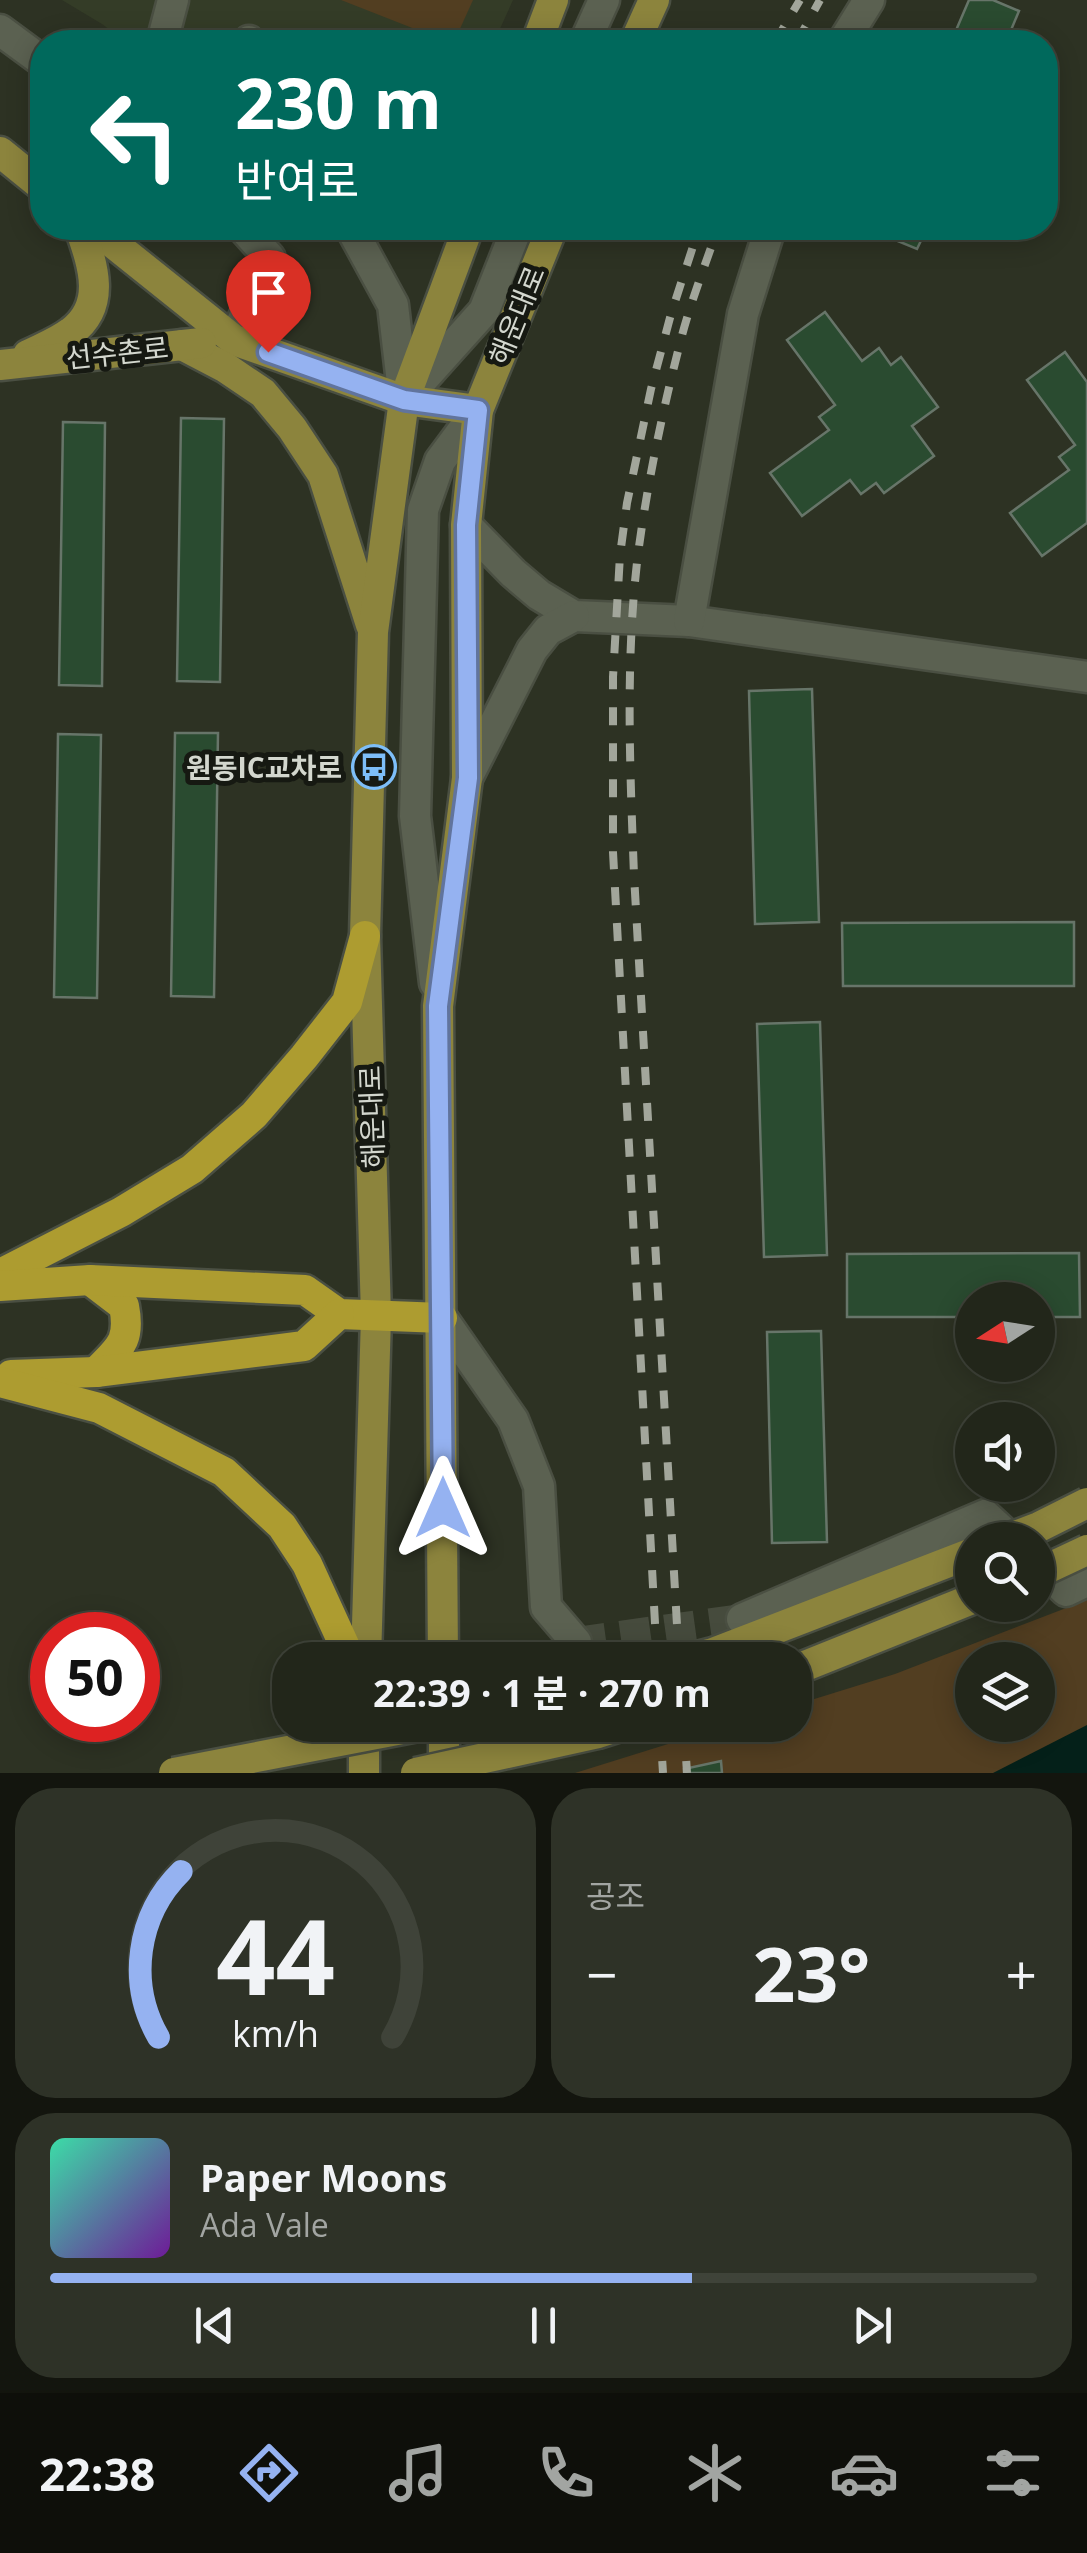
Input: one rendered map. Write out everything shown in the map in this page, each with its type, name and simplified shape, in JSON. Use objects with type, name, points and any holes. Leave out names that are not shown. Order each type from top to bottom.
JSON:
[{"type":"highway","points":[[0,1274],[122,1212],[192,1169],[254,1115],[347,1002],[365,936]]},
{"type":"highway","points":[[0,1286],[90,1280],[305,1290],[339,1314],[442,1318]]},
{"type":"highway","points":[[90,1280],[124,1306],[128,1328],[123,1344],[96,1372]]},
{"type":"highway","points":[[0,1379],[96,1372],[304,1346],[339,1314]]},
{"type":"highway","points":[[0,1379],[100,1408],[224,1472],[282,1526],[307,1564],[343,1642]]},
{"type":"main road","points":[[542,30],[553,0]]},
{"type":"main road","points":[[640,30],[654,0]]},
{"type":"main road","points":[[0,152],[30,176]]},
{"type":"main road","points":[[6,364],[74,331],[94,304],[94,268],[84,240]]},
{"type":"main road","points":[[109,240],[234,340],[404,400],[478,410]]},
{"type":"main road","name":"해운대로","points":[[367,1642],[376,1316],[365,936],[373,632],[404,400],[464,240]]},
{"type":"main road","name":"해운대로","points":[[443,1642],[438,1006],[468,778],[466,525],[478,410],[547,240]]},
{"type":"main road","name":"선수촌로","points":[[6,364],[234,340]]},
{"type":"main road","points":[[182,346],[226,368],[263,393],[292,428],[322,475],[373,632]]},
{"type":"main road","points":[[1049,1522],[1087,1503]]},
{"type":"main road","points":[[1055,1565],[1087,1550]]},
{"type":"main road","points":[[741,1642],[955,1559]]},
{"type":"main road","points":[[812,1663],[955,1606]]},
{"type":"main road","points":[[174,1773],[335,1742]]},
{"type":"main road","points":[[364,1742],[364,1773]]},
{"type":"main road","points":[[444,1742],[444,1773]]},
{"type":"main road","points":[[416,1773],[557,1742]]},
{"type":"street","points":[[165,30],[174,0]]},
{"type":"street","points":[[590,30],[604,0]]},
{"type":"street","points":[[851,30],[869,0]]},
{"type":"street","points":[[0,30],[30,52]]},
{"type":"street","points":[[234,340],[270,258],[254,240]]},
{"type":"street","points":[[358,240],[394,305],[404,400]]},
{"type":"street","points":[[404,400],[484,311],[512,240]]},
{"type":"street","points":[[689,621],[743,314],[766,240]]},
{"type":"street","points":[[438,1006],[415,816],[423,510],[440,461],[478,410]]},
{"type":"street","points":[[466,525],[513,574],[574,616],[689,621],[1087,677]]},
{"type":"street","points":[[468,778],[532,650],[548,630],[574,616]]},
{"type":"street","points":[[442,1318],[513,1420],[538,1486],[546,1607],[576,1642]]},
{"type":"street","points":[[969,1522],[985,1515],[992,1522]]},
{"type":"street","points":[[742,1620],[955,1528]]},
{"type":"street","points":[[1055,1581],[1066,1592],[1087,1582]]},
{"type":"shaded area","points":[[62,0],[513,0],[499,30],[110,30]]},
{"type":"shaded area","points":[[341,0],[473,0],[459,30],[417,30]]},
{"type":"shaded area","points":[[1087,1600],[1087,1773],[575,1773],[674,1742],[812,1742],[812,1700],[955,1651],[955,1742],[1055,1742],[1055,1642],[978,1642],[1030,1622],[1055,1622],[1055,1612]]},
{"type":"water","points":[[1087,1725],[1087,1773],[993,1773],[1055,1742]]},
{"type":"building","points":[[969,0],[993,0],[1019,11],[1011,30],[956,30]]},
{"type":"building","points":[[895,240],[921,240],[917,249]]},
{"type":"building","points":[[825,312],[862,361],[879,348],[891,365],[901,357],[938,407],[912,426],[934,456],[884,493],[876,483],[861,494],[850,480],[802,516],[770,473],[829,430],[819,417],[835,405],[787,340]]},
{"type":"building","points":[[1065,352],[1087,382],[1087,523],[1042,556],[1010,513],[1069,470],[1059,457],[1075,445],[1027,380]]},
{"type":"building","points":[[181,418],[224,419],[220,682],[177,681]]},
{"type":"building","points":[[63,422],[105,423],[102,686],[59,685]]},
{"type":"building","points":[[812,689],[819,922],[755,924],[749,691]]},
{"type":"building","points":[[175,733],[218,733],[214,997],[171,996]]},
{"type":"building","points":[[58,734],[101,735],[97,998],[54,997]]},
{"type":"building","points":[[1074,922],[1074,986],[843,986],[842,923]]},
{"type":"building","points":[[820,1022],[827,1255],[764,1257],[757,1024]]},
{"type":"building","points":[[1079,1253],[1080,1317],[1055,1317],[1055,1282],[955,1282],[955,1317],[847,1317],[847,1254]]},
{"type":"building","points":[[821,1331],[827,1542],[772,1543],[767,1332]]},
{"type":"building","points":[[721,1761],[722,1773],[684,1773],[684,1769]]},
{"type":"tunnel","points":[[576,1642],[742,1619]]},
{"type":"railway","points":[[782,30],[800,0]]},
{"type":"railway","points":[[804,30],[820,0]]},
{"type":"railway","points":[[656,1642],[613,852],[613,677],[627,503],[651,389],[695,240]]},
{"type":"railway","points":[[678,1642],[634,875],[630,674],[638,554],[655,452],[682,335],[714,240]]},
{"type":"railway","points":[[661,1742],[663,1773]]},
{"type":"railway","points":[[685,1742],[687,1773]]},
{"type":"place","name":"원동IC교차로","points":[[374,767]]},
{"type":"route","points":[[268,352],[404,400],[478,410],[466,525],[468,778],[438,1006],[443,1508]]}]
